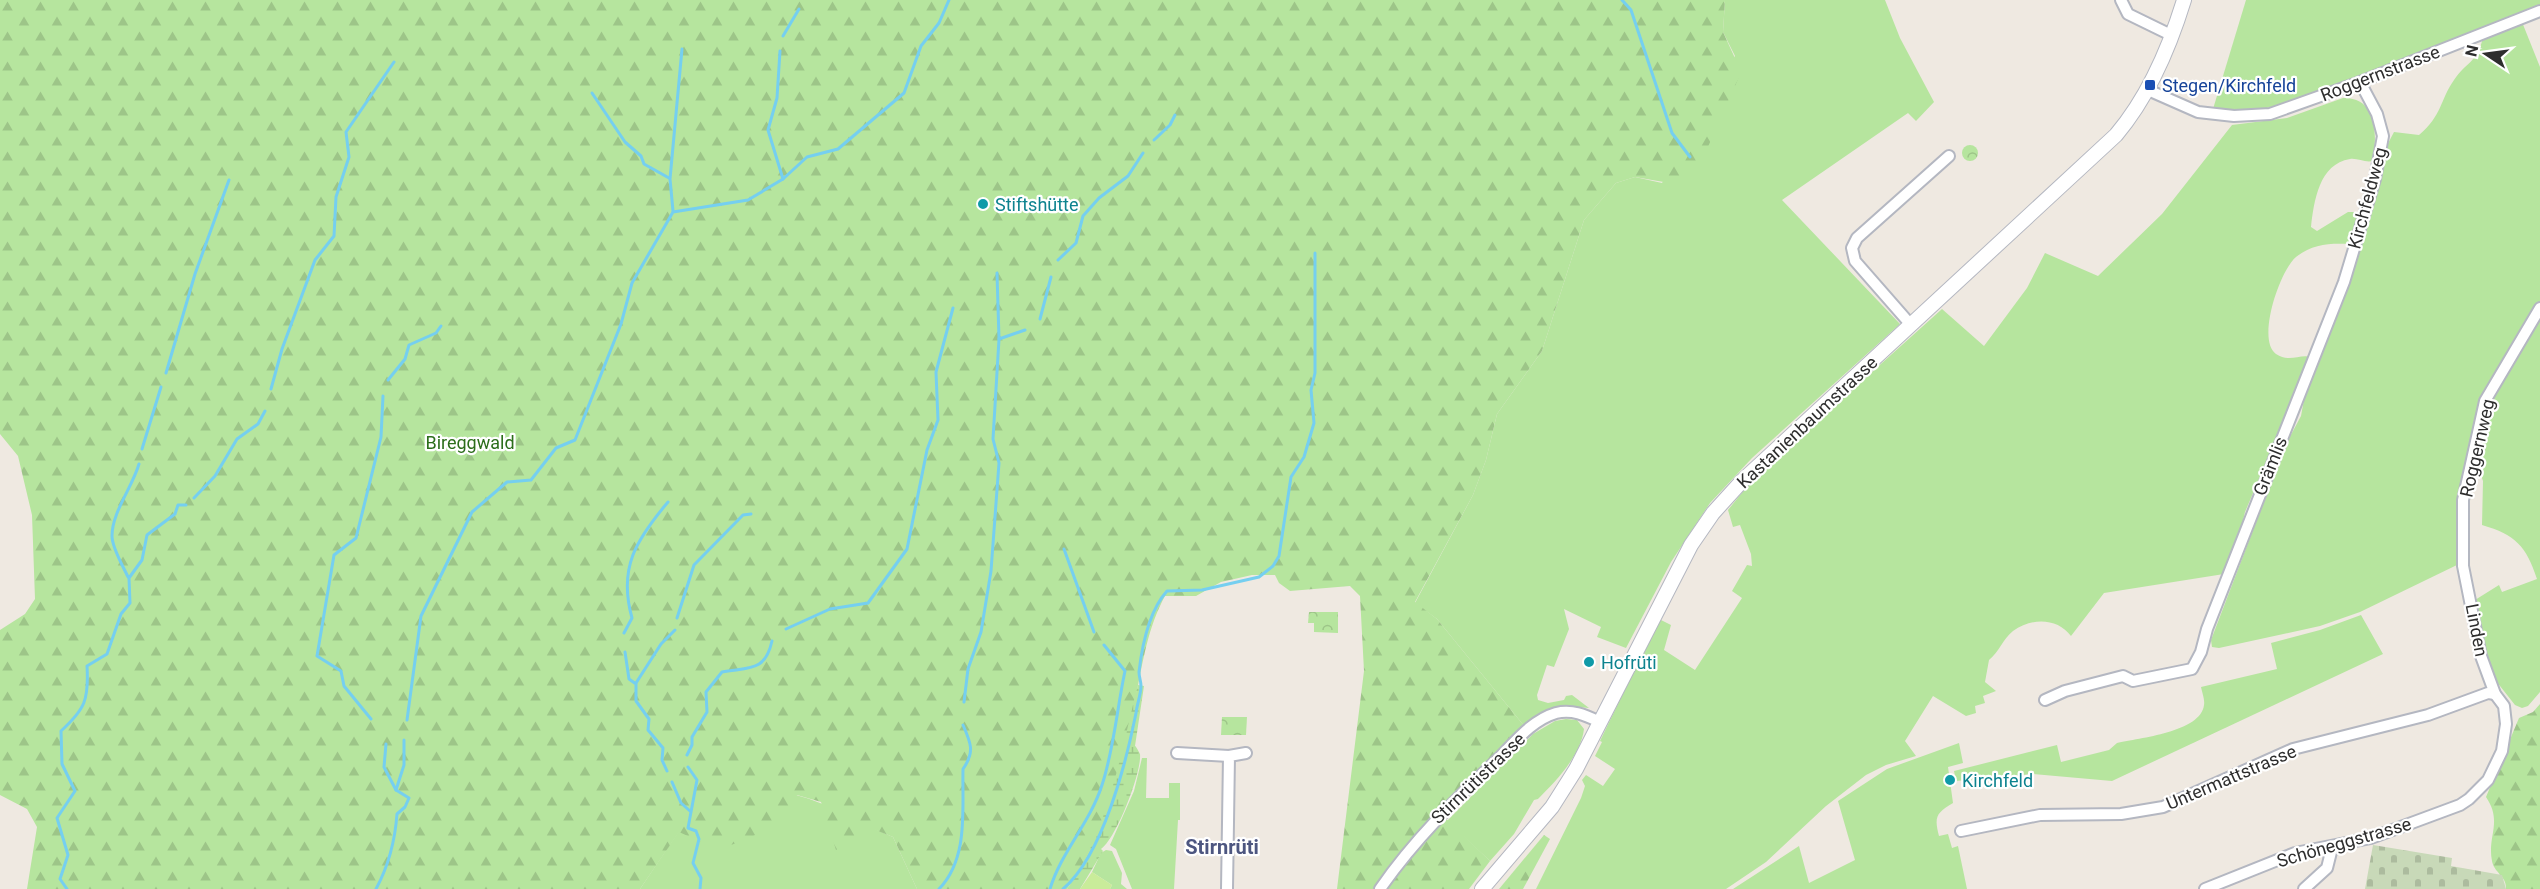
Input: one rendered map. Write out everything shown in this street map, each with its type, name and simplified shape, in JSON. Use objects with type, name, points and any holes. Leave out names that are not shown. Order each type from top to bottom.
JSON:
[{"type":"street","points":[[2121,0],[2128,14],[2171,35]]},
{"type":"street","name":"Kastanienbaumstrasse","points":[[1482,889],[1560,796],[1673,576],[1713,513],[1743,480],[2101,152],[2136,111],[2148,90],[2184,0]]},
{"type":"street","name":"Roggernstrasse","points":[[2148,90],[2198,112],[2249,116],[2293,106],[2360,82],[2540,11]]},
{"type":"street","name":"Kirchfeldweg","points":[[2343,282],[2375,179],[2383,136],[2377,114],[2360,82]]},
{"type":"street","points":[[1911,325],[1856,261],[1852,248],[1857,238],[1949,156]]},
{"type":"street","name":"Grämlis","points":[[2045,700],[2065,691],[2122,676],[2133,681],[2192,669],[2201,652],[2219,598],[2343,282]]},
{"type":"street","name":"Roggernweg","points":[[2463,566],[2463,500],[2481,414],[2492,388],[2540,308]]},
{"type":"street","name":"Linden","points":[[2463,566],[2481,656],[2494,694]]},
{"type":"street","name":"Untermattstrasse","points":[[1961,831],[2040,814],[2121,814],[2157,808],[2293,749],[2428,715],[2488,693],[2494,694]]},
{"type":"street","name":"Schöneggstrasse","points":[[2205,889],[2295,853],[2332,848],[2398,829],[2460,805],[2479,791],[2488,780],[2505,740],[2506,715],[2502,701],[2494,694]]},
{"type":"street","name":"Stirnrütistrasse","points":[[1380,889],[1404,855],[1440,814],[1536,723],[1556,713],[1569,711],[1600,722]]},
{"type":"street","points":[[1176,753],[1229,756],[1246,753]]},
{"type":"street","points":[[1227,889],[1229,756]]},
{"type":"street","points":[[2304,889],[2327,868],[2332,848]]},
{"type":"green space","name":"Bireggwald","points":[[0,0],[1725,0],[1723,32],[1739,67],[1739,77],[1703,158],[1689,179],[1675,184],[1635,177],[1616,183],[1584,220],[1542,351],[1497,414],[1486,460],[1473,495],[1415,602],[1437,619],[1525,727],[1439,812],[1490,861],[1469,889],[1337,889],[1364,671],[1360,596],[1350,586],[1290,591],[1279,583],[1275,575],[1252,575],[1221,582],[1196,596],[1165,596],[1154,620],[1147,644],[1119,772],[1103,821],[1081,868],[1067,889],[917,889],[893,837],[868,827],[836,850],[821,802],[797,795],[782,824],[719,850],[679,832],[640,889],[27,889],[37,827],[27,809],[0,795],[0,630],[25,614],[35,599],[32,515],[18,456],[0,434]]},
{"type":"green space","points":[[1725,0],[1885,0],[1900,38],[1934,102],[1916,121],[1908,113],[1782,200],[1900,324],[1752,458],[1710,503],[1671,562],[1626,648],[1597,637],[1601,627],[1564,609],[1569,629],[1554,667],[1547,665],[1537,695],[1538,700],[1548,703],[1564,700],[1566,696],[1572,695],[1589,708],[1554,709],[1539,716],[1525,727],[1437,619],[1415,603],[1473,495],[1486,460],[1497,414],[1542,351],[1584,220],[1616,183],[1635,177],[1662,183],[1735,56],[1723,32]]},
{"type":"green space","points":[[2246,0],[2540,0],[2540,7],[2297,101],[2258,110],[2213,109]]},
{"type":"green space","points":[[2522,22],[2540,67],[2540,304],[2481,408],[2459,564],[2360,612],[2320,626],[2219,648],[2212,647],[2211,640],[2286,444],[2301,416],[2305,394],[2352,273],[2352,266],[2385,162],[2385,156],[2382,155],[2394,132],[2419,135],[2427,128],[2449,87],[2474,58],[2483,38]]},
{"type":"green space","points":[[2343,98],[2355,99],[2369,111],[2373,120],[2375,140],[2373,161],[2350,159],[2340,162],[2325,176],[2316,195],[2311,227],[2317,231],[2348,212],[2359,212],[2349,244],[2321,245],[2308,249],[2290,264],[2277,290],[2269,321],[2270,346],[2281,357],[2311,357],[2245,512],[2239,538],[2224,574],[2104,593],[2071,636],[2066,630],[2052,623],[2036,622],[2020,626],[2006,638],[1989,660],[1985,682],[1996,691],[1983,696],[1985,703],[1975,706],[1976,713],[1966,716],[1933,696],[1905,741],[1916,756],[1886,765],[1866,775],[1826,806],[1766,862],[1726,889],[1536,889],[1581,798],[1585,786],[1582,780],[1586,775],[1603,786],[1615,769],[1595,756],[1602,742],[1600,741],[1659,619],[1671,625],[1664,650],[1695,670],[1742,598],[1732,591],[1747,565],[1752,566],[1751,554],[1740,525],[1733,527],[1728,510],[1753,479],[1942,309],[1984,346],[2027,288],[2045,253],[2098,276],[2162,214],[2232,125],[2287,118]]},
{"type":"green space","points":[[1970,145],[1976,147],[1978,153],[1976,159],[1970,161],[1964,159],[1962,153],[1964,147]]},
{"type":"green space","points":[[2540,314],[2540,692],[2528,706],[2522,708],[2515,705],[2489,672],[2475,600],[2499,585],[2502,592],[2537,579],[2529,558],[2518,543],[2503,533],[2482,525],[2483,481],[2476,461],[2486,403]]},
{"type":"green space","points":[[1309,612],[1338,612],[1338,633],[1314,632],[1314,623],[1308,623]]},
{"type":"green space","points":[[2361,615],[2383,654],[2112,781],[2033,774],[1956,781],[1954,771],[2057,745],[2061,762],[2109,750],[2117,743],[2181,728],[2200,714],[2204,705],[2201,687],[2277,669],[2271,643],[2320,630]]},
{"type":"green space","points":[[1138,685],[1144,686],[1135,746],[1140,754],[1137,775],[1114,832],[1101,849],[1103,851],[1080,889],[1067,889],[1093,842],[1103,817],[1112,791]]},
{"type":"green space","points":[[2540,704],[2540,889],[2506,889],[2505,881],[2495,869],[2492,861],[2491,844],[2494,822],[2491,806],[2486,797],[2519,718],[2533,712]]},
{"type":"green space","points":[[1222,717],[1247,717],[1246,735],[1221,735]]},
{"type":"green space","points":[[1577,720],[1584,729],[1573,758],[1560,776],[1538,799],[1534,800],[1514,834],[1490,861],[1447,821],[1533,734],[1555,721]]},
{"type":"green space","points":[[1959,743],[1963,763],[1948,767],[1953,803],[1940,813],[1937,824],[1939,836],[1948,834],[1952,848],[1958,846],[1967,889],[1733,889],[1799,846],[1809,883],[1855,860],[1838,801],[1887,769]]},
{"type":"green space","points":[[1142,758],[1147,758],[1146,798],[1169,798],[1169,783],[1180,783],[1180,820],[1178,820],[1174,889],[1132,889],[1116,849],[1110,845],[1134,791]]},
{"type":"green space","points":[[796,795],[893,837],[917,889],[640,889],[679,831]]},
{"type":"green space","points":[[1544,835],[1550,839],[1523,889],[1499,889]]},
{"type":"green space","points":[[2373,845],[2452,858],[2451,866],[2502,875],[2506,889],[2365,889]]},
{"type":"green space","points":[[1106,850],[1112,851],[1122,873],[1121,884],[1127,889],[1110,889],[1112,885],[1092,872],[1101,853]]},
{"type":"green space","points":[[1092,872],[1112,885],[1110,889],[1080,889]]},
{"type":"waterway","points":[[407,720],[421,616],[472,512],[507,482],[531,480],[556,448],[575,440],[621,324],[632,283],[673,212],[748,200],[783,179],[807,157],[838,149],[904,93],[921,46],[939,23],[949,0]]},
{"type":"waterway","points":[[1622,0],[1631,10],[1672,133],[1690,157]]},
{"type":"waterway","points":[[783,36],[799,9]]},
{"type":"waterway","points":[[673,211],[670,179],[682,49]]},
{"type":"waterway","points":[[780,51],[777,98],[768,130],[783,179]]},
{"type":"waterway","points":[[271,389],[282,349],[315,260],[334,236],[336,197],[349,157],[346,132],[394,62]]},
{"type":"waterway","points":[[592,93],[625,142],[641,156],[644,164],[669,178]]},
{"type":"waterway","points":[[1154,140],[1170,125],[1175,115]]},
{"type":"waterway","points":[[1058,260],[1076,243],[1083,216],[1099,198],[1128,176],[1143,153]]},
{"type":"waterway","points":[[166,373],[195,274],[229,180]]},
{"type":"waterway","points":[[1063,889],[1077,874],[1090,854],[1111,807],[1126,757],[1140,696],[1139,672],[1144,640],[1155,608],[1167,591],[1202,590],[1259,577],[1273,566],[1279,556],[1291,477],[1304,457],[1314,423],[1311,390],[1315,373],[1315,253]]},
{"type":"waterway","points":[[964,702],[968,669],[981,632],[991,571],[999,463],[993,439],[999,339],[997,273]]},
{"type":"waterway","points":[[1040,319],[1051,277]]},
{"type":"waterway","points":[[786,629],[830,609],[868,603],[907,549],[927,450],[938,420],[936,372],[953,308]]},
{"type":"waterway","points":[[388,380],[405,359],[409,345],[436,333],[441,326]]},
{"type":"waterway","points":[[999,339],[1025,330]]},
{"type":"waterway","points":[[142,449],[161,387]]},
{"type":"waterway","points":[[371,719],[344,686],[341,671],[317,656],[334,555],[356,538],[381,437],[383,396]]},
{"type":"waterway","points":[[194,498],[215,476],[237,439],[258,424],[265,411]]},
{"type":"waterway","points":[[128,577],[118,557],[112,536],[115,518],[139,464]]},
{"type":"waterway","points":[[624,633],[632,618],[627,584],[633,556],[647,529],[668,502]]},
{"type":"waterway","points":[[67,889],[60,879],[68,855],[57,818],[75,791],[62,764],[61,731],[84,703],[87,666],[107,654],[121,614],[130,603],[129,578],[142,560],[147,535],[175,514],[178,505],[186,505]]},
{"type":"waterway","points":[[677,618],[694,565],[743,515],[751,514]]},
{"type":"waterway","points":[[1064,549],[1094,632]]},
{"type":"waterway","points":[[636,683],[661,644],[675,630]]},
{"type":"waterway","points":[[687,755],[692,745],[692,737],[707,712],[706,692],[722,672],[748,668],[760,663],[769,651],[772,641]]},
{"type":"waterway","points":[[1050,889],[1061,862],[1097,799],[1110,757],[1125,671],[1104,645]]},
{"type":"waterway","points":[[625,652],[629,679],[636,684],[636,701],[649,719],[648,730],[663,748],[662,760],[667,771]]},
{"type":"waterway","points":[[939,889],[949,877],[960,848],[963,769],[970,752],[968,737],[963,725]]},
{"type":"waterway","points":[[376,889],[391,853],[397,814],[405,807],[409,798],[396,790],[404,765],[404,740]]},
{"type":"waterway","points":[[386,744],[384,767],[396,790]]},
{"type":"waterway","points":[[688,767],[697,780],[688,828],[696,831],[699,839],[693,863],[701,878],[700,889]]},
{"type":"waterway","points":[[672,782],[681,803],[690,811]]},
{"type":"place","name":"Stegen/Kirchfeld","points":[[2150,85]]},
{"type":"place","name":"Stiftshütte","points":[[983,204]]},
{"type":"place","name":"Hofrüti","points":[[1589,662]]},
{"type":"place","name":"Kirchfeld","points":[[1950,780]]},
{"type":"district","name":"Stirnrüti","points":[[1222,847]]}]
